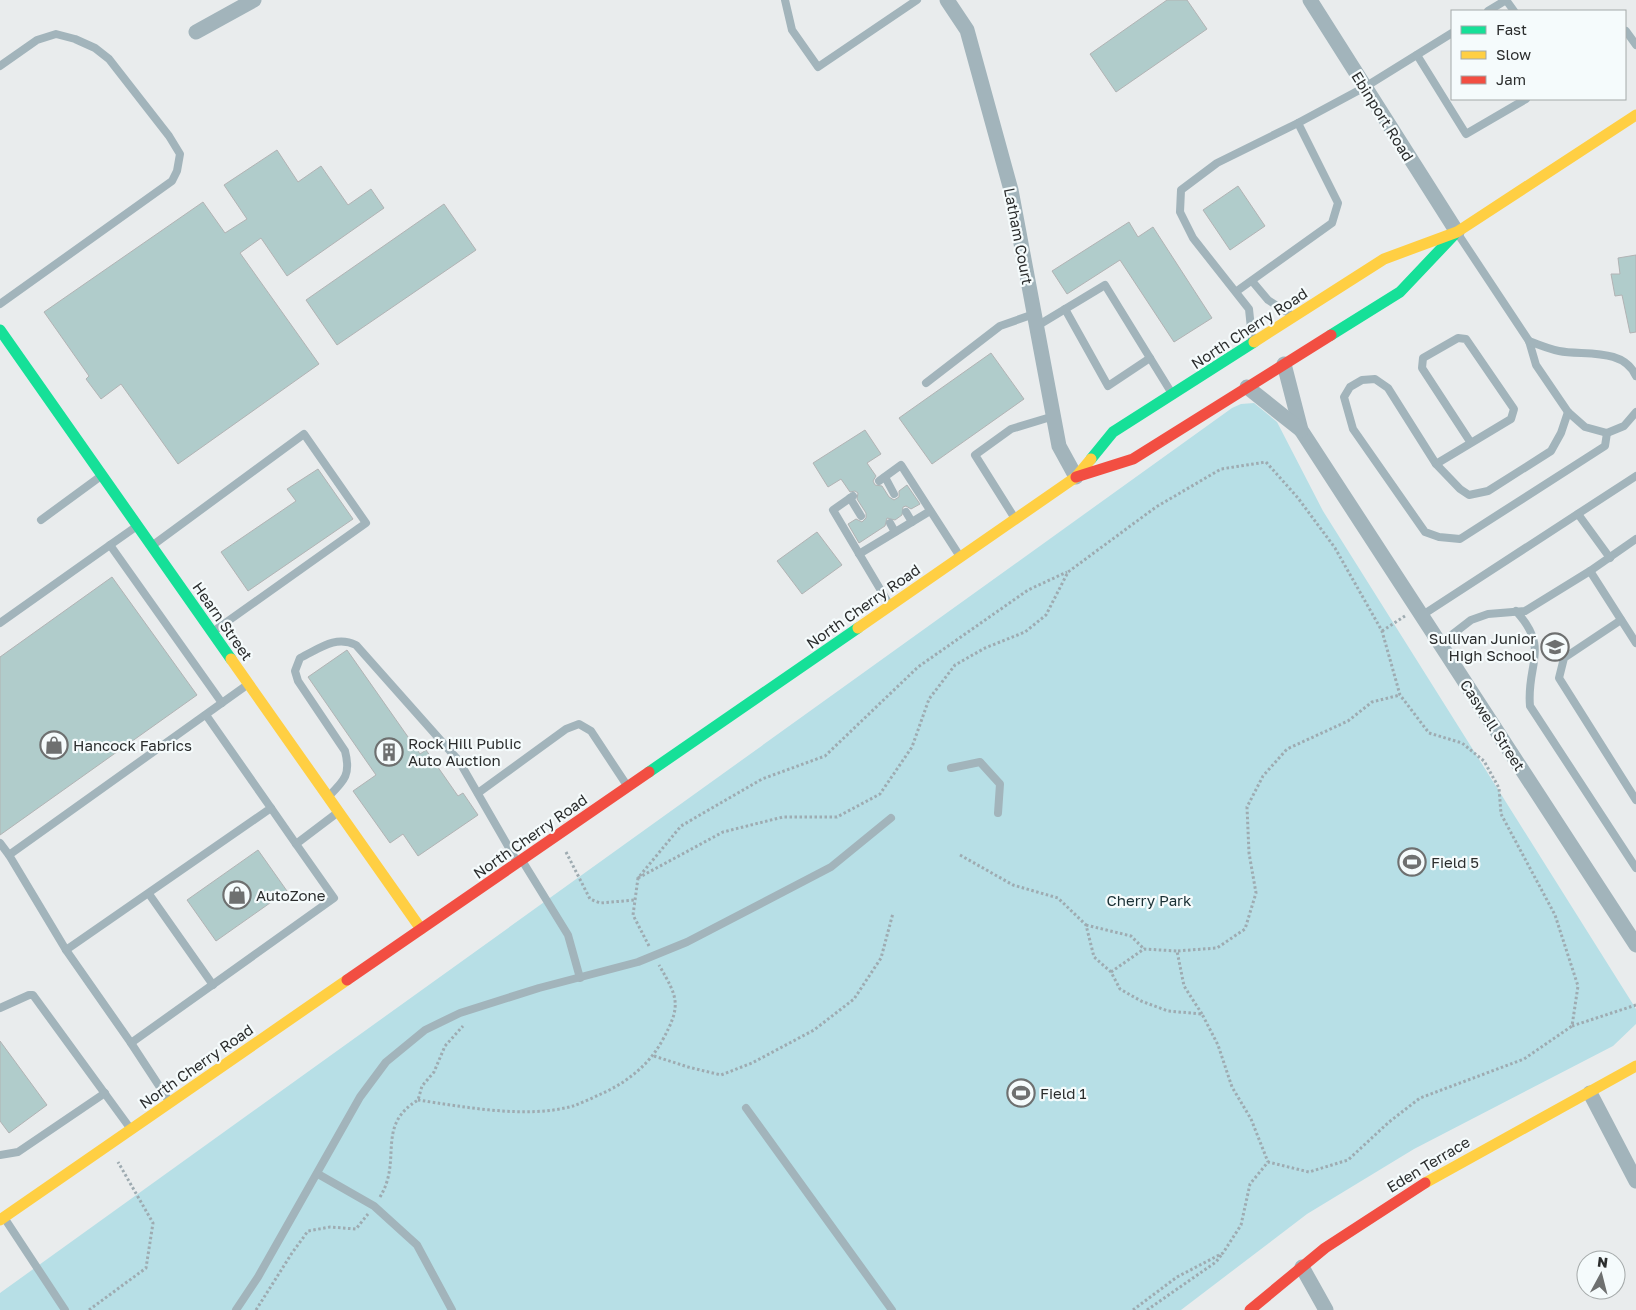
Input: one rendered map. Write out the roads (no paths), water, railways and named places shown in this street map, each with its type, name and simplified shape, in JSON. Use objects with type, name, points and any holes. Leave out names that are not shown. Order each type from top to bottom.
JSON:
[{"type":"main road","name":"North Cherry Road","points":[[1,1216],[108,1146],[1076,477],[1113,432],[1384,259],[1456,232],[1636,115]]},
{"type":"main road","name":"North Cherry Road","points":[[1076,477],[1133,459],[1400,292],[1456,232]]},
{"type":"main road","name":"Hearn Street","points":[[0,330],[421,930]]},
{"type":"main road","name":"Eden Terrace","points":[[1250,1310],[1302,1267],[1388,1205],[1454,1164],[1590,1093],[1636,1066]]},
{"type":"street","points":[[196,32],[254,0]]},
{"type":"street","name":"Latham Court","points":[[948,0],[967,30],[1011,190],[1059,446],[1076,477]]},
{"type":"street","name":"Ebinport Road","points":[[1310,0],[1456,232]]},
{"type":"street","name":"Caswell Street","points":[[1284,364],[1301,430]]},
{"type":"street","name":"Caswell Street","points":[[1247,387],[1301,430],[1636,945]]},
{"type":"street","points":[[1590,1093],[1636,1181]]},
{"type":"street","points":[[1302,1267],[1326,1310]]},
{"type":"lane","points":[[785,0],[792,30],[818,67],[917,0]]},
{"type":"lane","points":[[1490,10],[1506,0]]},
{"type":"lane","points":[[1626,31],[1636,45]]},
{"type":"lane","points":[[0,66],[37,40],[56,34],[75,39],[95,48],[109,59],[169,136],[180,154],[177,170],[172,181],[0,304]]},
{"type":"lane","points":[[1252,343],[1249,309],[1237,291],[1193,238],[1180,212],[1182,190],[1217,163],[1365,87],[1451,34]]},
{"type":"lane","points":[[1417,55],[1466,134],[1524,100]]},
{"type":"lane","points":[[1237,291],[1332,223],[1338,203],[1298,123]]},
{"type":"lane","points":[[1456,232],[1529,341],[1536,365],[1568,412],[1585,427],[1606,433],[1624,426],[1636,412]]},
{"type":"lane","points":[[1252,281],[1268,300],[1294,316]]},
{"type":"lane","points":[[926,383],[1000,326],[1036,320],[1065,309],[1105,285],[1173,394]]},
{"type":"lane","points":[[1065,309],[1108,386],[1150,358]]},
{"type":"lane","points":[[1436,464],[1510,418],[1514,410],[1466,339],[1458,338],[1423,358],[1422,368],[1471,442]]},
{"type":"lane","points":[[1529,341],[1559,351],[1603,353],[1632,368],[1636,376]]},
{"type":"lane","points":[[1568,412],[1552,451],[1488,491],[1469,495],[1460,489],[1436,464],[1388,388],[1374,379],[1362,380],[1350,387],[1344,397],[1353,429],[1425,532],[1439,537],[1460,538],[1605,446],[1606,433]]},
{"type":"lane","points":[[1015,519],[974,455],[1011,429],[1054,416]]},
{"type":"lane","points":[[152,546],[304,434],[366,523],[212,632]]},
{"type":"lane","points":[[894,494],[882,479],[901,465],[960,557]]},
{"type":"lane","points":[[41,520],[102,475]]},
{"type":"lane","points":[[1419,612],[1483,576],[1636,476]]},
{"type":"lane","points":[[861,516],[851,497],[833,510],[890,606]]},
{"type":"lane","points":[[859,554],[930,511]]},
{"type":"lane","points":[[906,512],[912,522]]},
{"type":"lane","points":[[1578,514],[1610,558]]},
{"type":"lane","points":[[890,523],[895,532]]},
{"type":"lane","points":[[0,623],[138,526]]},
{"type":"lane","points":[[872,534],[878,542]]},
{"type":"lane","points":[[1440,644],[1471,620],[1488,614],[1524,611],[1590,571],[1636,540]]},
{"type":"lane","points":[[110,545],[222,703]]},
{"type":"lane","points":[[1590,571],[1636,643]]},
{"type":"lane","points":[[1516,611],[1533,635],[1536,649],[1536,662],[1529,691],[1530,706],[1636,868]]},
{"type":"lane","points":[[1621,620],[1564,658],[1559,678],[1636,800]]},
{"type":"lane","points":[[328,797],[345,780],[348,763],[344,751],[298,681],[295,670],[300,658],[332,642],[346,640],[356,645],[436,732],[459,760],[478,794],[568,935],[580,978]]},
{"type":"lane","points":[[8,855],[248,684]]},
{"type":"lane","points":[[132,1043],[334,898],[206,715]]},
{"type":"lane","points":[[478,794],[566,728],[580,724],[592,731],[628,787]]},
{"type":"lane","points":[[951,768],[980,762],[1000,784],[998,813]]},
{"type":"lane","points":[[66,950],[271,808]]},
{"type":"lane","points":[[296,844],[338,812]]},
{"type":"lane","points":[[236,1310],[258,1277],[318,1174],[360,1097],[386,1062],[424,1030],[460,1013],[654,956],[687,942],[831,867],[891,818]]},
{"type":"lane","points":[[0,843],[66,950],[132,1043],[170,1102]]},
{"type":"lane","points":[[149,894],[213,985]]},
{"type":"lane","points":[[0,1008],[33,995],[132,1129]]},
{"type":"lane","points":[[0,1155],[18,1152],[105,1093]]},
{"type":"lane","points":[[746,1108],[892,1310]]},
{"type":"lane","points":[[318,1174],[374,1206],[417,1245],[452,1310]]},
{"type":"lane","points":[[1,1216],[66,1310]]},
{"type":"place","name":"Sullivan Junior High School","points":[[1555,647]]},
{"type":"place","name":"Hancock Fabrics","points":[[54,745]]},
{"type":"place","name":"Rock Hill Public Auto Auction","points":[[389,752]]},
{"type":"place","name":"Field 5","points":[[1412,862]]},
{"type":"place","name":"AutoZone","points":[[237,895]]},
{"type":"place","name":"Field 1","points":[[1021,1093]]},
{"type":"park label","name":"Cherry Park","points":[[1149,900]]}]
